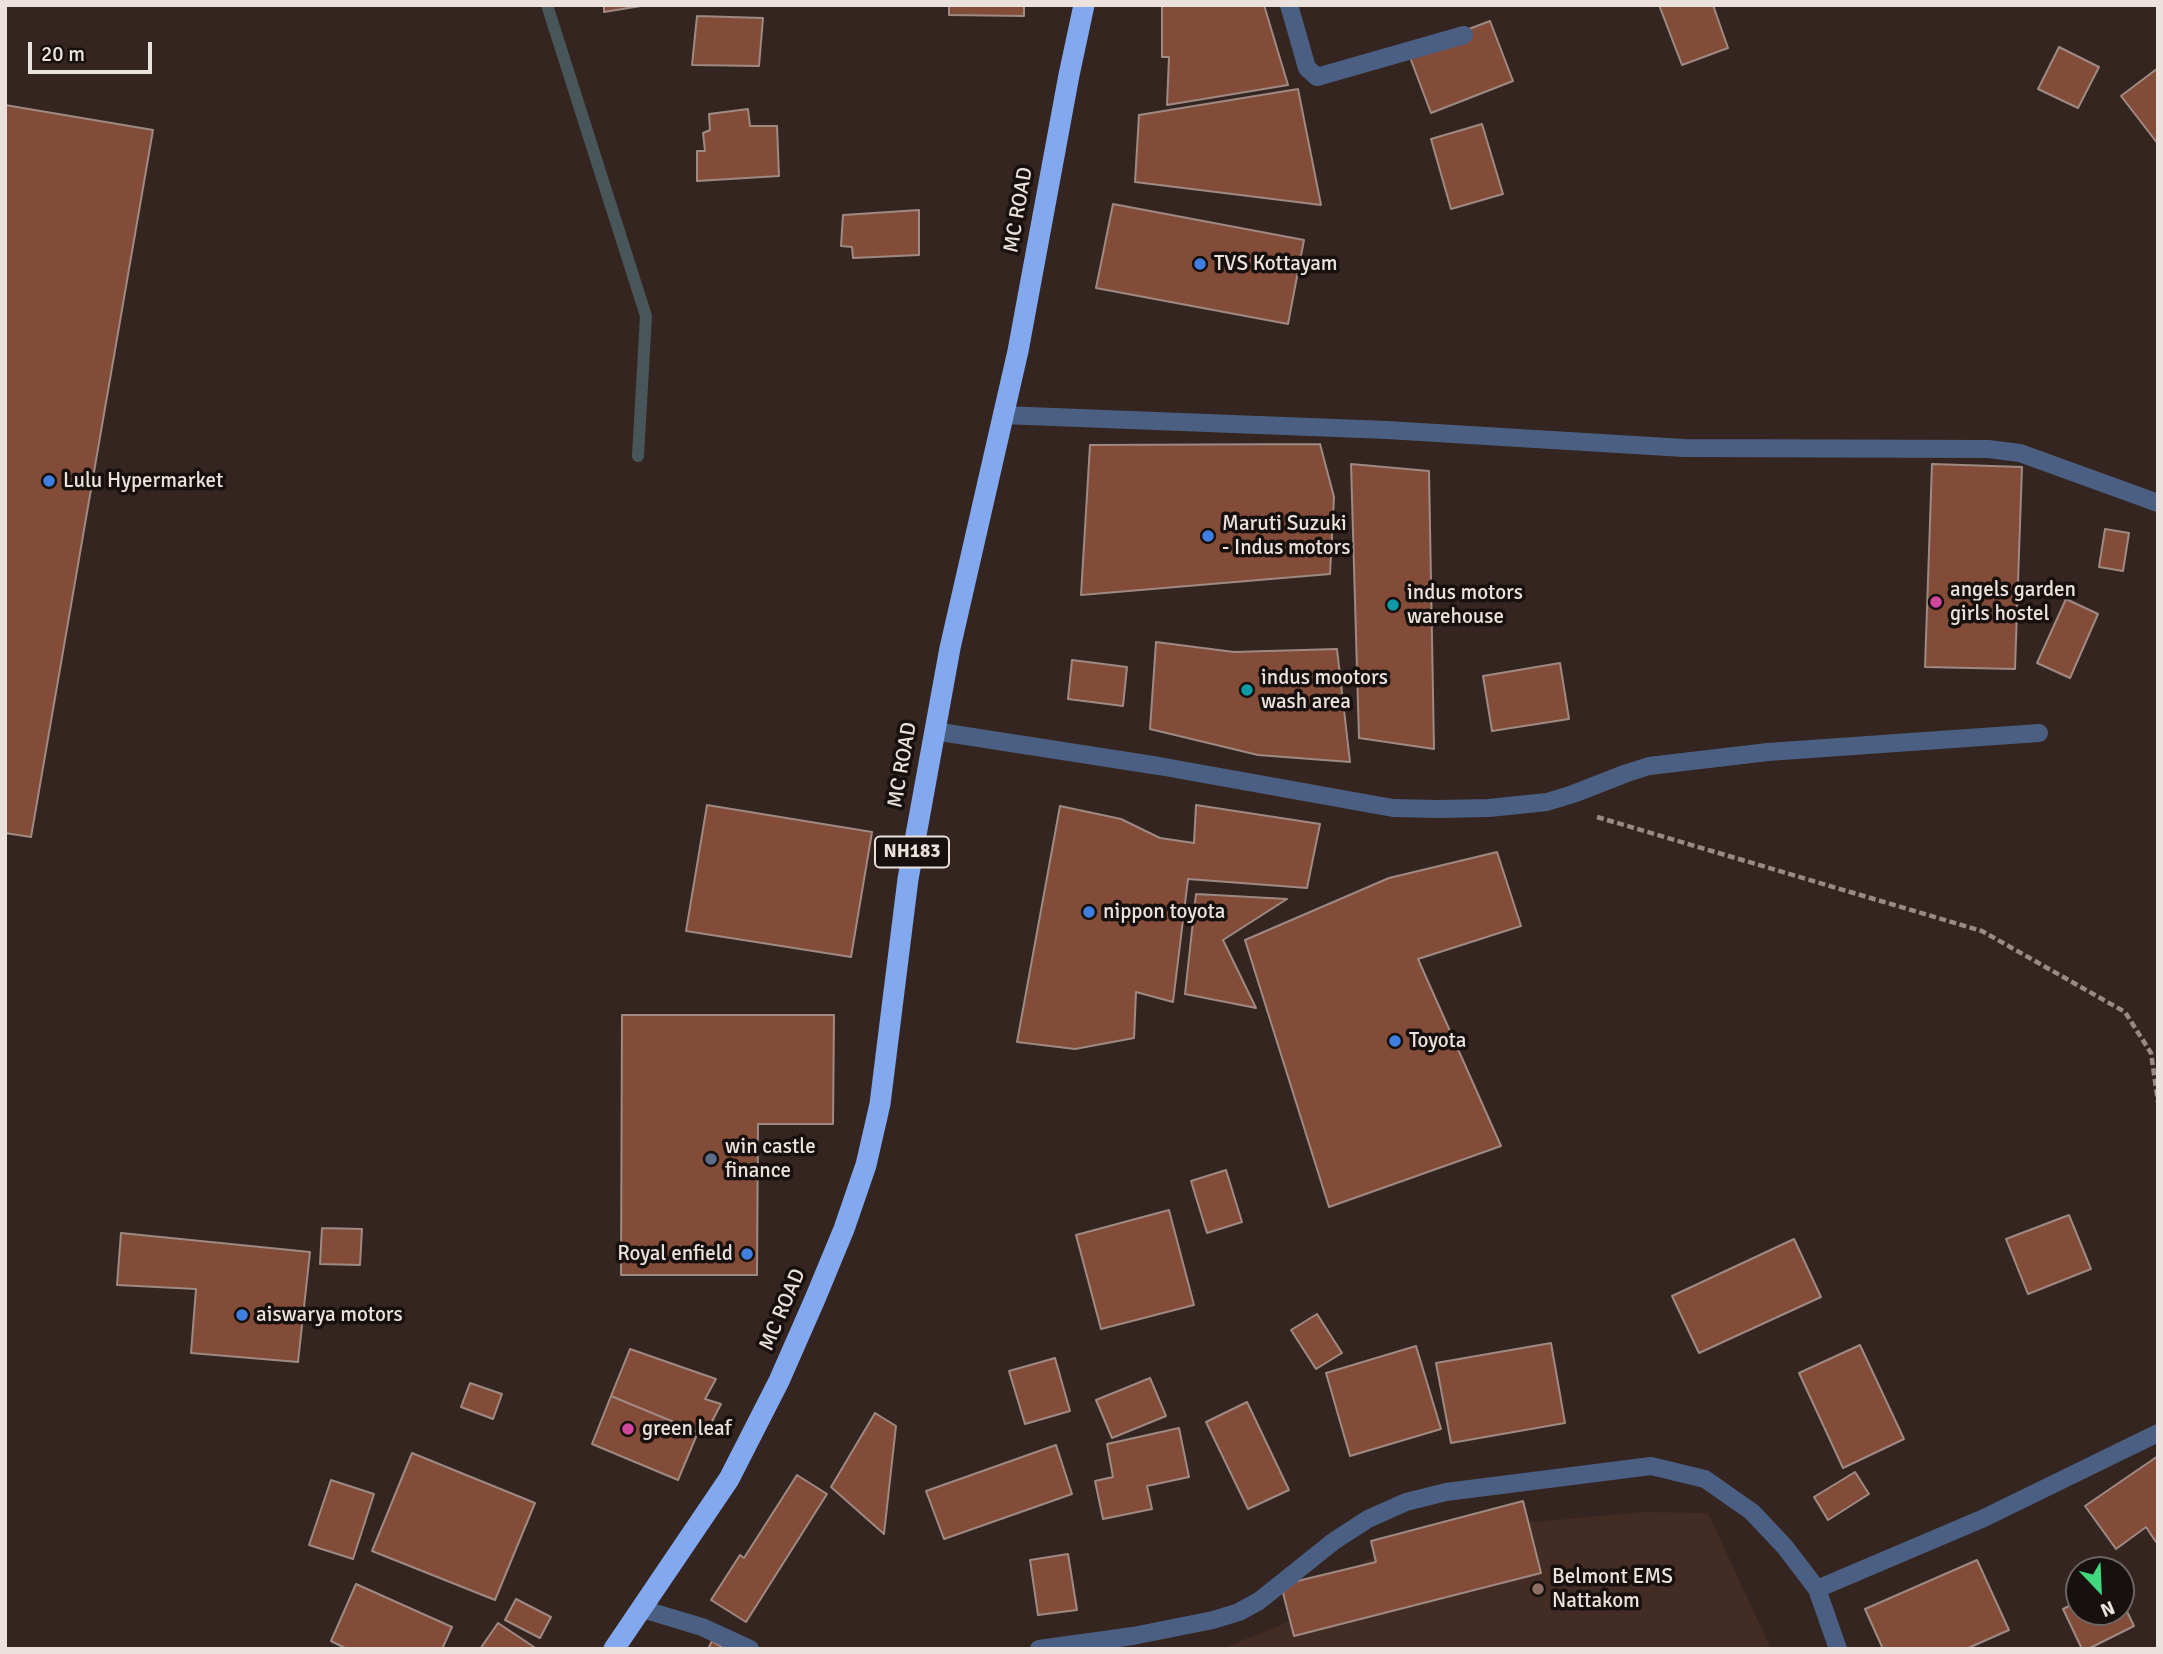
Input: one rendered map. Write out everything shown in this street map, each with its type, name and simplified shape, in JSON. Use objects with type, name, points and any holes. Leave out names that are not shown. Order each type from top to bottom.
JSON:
[{"type":"highway","name":"MC ROAD","points":[[614,1649],[729,1479],[779,1381],[834,1252],[866,1165],[880,1104],[908,879],[934,732],[950,648],[1018,351],[1084,5]]},
{"type":"street","points":[[1289,5],[1307,68],[1317,78],[1464,35]]},
{"type":"street","points":[[1002,415],[1387,430],[1684,447],[1988,449],[2020,453],[2158,503]]},
{"type":"street","points":[[934,732],[1159,766],[1393,808],[1489,808],[1547,802],[1649,766],[1768,752],[2039,733]]},
{"type":"street","points":[[1817,1589],[1984,1518],[2158,1433]]},
{"type":"street","points":[[1039,1649],[1133,1636],[1239,1612],[1276,1587],[1334,1541],[1368,1519],[1406,1503],[1446,1492],[1651,1466],[1705,1479],[1752,1512],[1785,1547],[1817,1589],[1838,1649]]},
{"type":"street","points":[[642,1609],[702,1627],[750,1649]]},
{"type":"path","points":[[1547,802],[1982,931],[2125,1012],[2151,1053],[2158,1102]]},
{"type":"shaded area","name":"Belmont EMS Nattakom","points":[[1643,1512],[1708,1513],[1771,1649],[1221,1649],[1308,1614],[1360,1565],[1409,1533],[1465,1520],[1536,1522]]},
{"type":"building","points":[[604,5],[647,5],[604,12]]},
{"type":"building","points":[[949,5],[1024,5],[1024,16],[949,15]]},
{"type":"building","points":[[1162,5],[1264,5],[1288,85],[1167,105],[1169,57],[1162,57]]},
{"type":"building","points":[[1659,5],[1713,5],[1728,48],[1682,65]]},
{"type":"building","points":[[697,16],[763,18],[759,66],[692,65]]},
{"type":"building","points":[[1490,21],[1513,81],[1431,113],[1408,52]]},
{"type":"building","points":[[2059,47],[2099,67],[2078,108],[2038,89]]},
{"type":"building","points":[[2158,68],[2158,144],[2121,96]]},
{"type":"building","points":[[1298,89],[1321,205],[1135,182],[1139,115]]},
{"type":"building","name":"Lulu Hypermarket","points":[[5,105],[153,130],[31,837],[5,833]]},
{"type":"building","points":[[748,109],[750,126],[777,126],[779,176],[697,181],[697,151],[705,151],[703,133],[710,130],[709,114]]},
{"type":"building","points":[[1482,124],[1503,194],[1451,209],[1431,139]]},
{"type":"building","name":"TVS Kottayam","points":[[1113,204],[1304,240],[1288,324],[1096,288]]},
{"type":"building","points":[[919,210],[919,255],[853,258],[852,247],[841,246],[843,215]]},
{"type":"building","name":"Maruti Suzuki - Indus motors","points":[[1320,444],[1334,497],[1330,574],[1081,595],[1090,445]]},
{"type":"building","name":"indus motors warehouse","points":[[1351,464],[1429,471],[1434,749],[1359,738]]},
{"type":"building","points":[[1932,464],[2022,467],[2015,669],[1925,667]]},
{"type":"building","points":[[2105,529],[2129,533],[2123,571],[2099,567]]},
{"type":"building","points":[[2066,599],[2098,614],[2070,678],[2037,663]]},
{"type":"building","name":"indus mootors wash area","points":[[1156,642],[1234,652],[1337,649],[1350,762],[1258,755],[1150,729]]},
{"type":"building","points":[[1072,660],[1127,667],[1123,706],[1068,699]]},
{"type":"building","points":[[1560,663],[1569,719],[1492,731],[1483,676]]},
{"type":"building","points":[[707,805],[872,832],[851,957],[686,931]]},
{"type":"building","points":[[1196,805],[1320,824],[1307,888],[1188,879],[1173,1002],[1136,992],[1134,1038],[1075,1049],[1017,1042],[1060,806],[1121,819],[1160,838],[1194,843]]},
{"type":"building","points":[[1497,852],[1521,926],[1418,959],[1501,1146],[1329,1207],[1245,940],[1389,878]]},
{"type":"building","points":[[1196,894],[1287,899],[1223,940],[1256,1008],[1185,994]]},
{"type":"building","points":[[622,1015],[834,1015],[833,1124],[758,1124],[757,1275],[621,1275]]},
{"type":"building","points":[[1226,1170],[1242,1222],[1207,1233],[1191,1181]]},
{"type":"building","points":[[1169,1210],[1194,1305],[1101,1329],[1076,1235]]},
{"type":"building","points":[[2069,1215],[2091,1269],[2028,1294],[2006,1239]]},
{"type":"building","points":[[322,1228],[362,1229],[360,1265],[320,1264]]},
{"type":"building","points":[[121,1233],[310,1252],[298,1362],[191,1353],[196,1289],[117,1285]]},
{"type":"building","points":[[1794,1239],[1821,1297],[1699,1353],[1672,1296]]},
{"type":"building","points":[[1317,1314],[1342,1353],[1316,1369],[1291,1330]]},
{"type":"building","points":[[1551,1343],[1565,1423],[1451,1443],[1436,1363]]},
{"type":"building","points":[[1860,1345],[1904,1439],[1843,1468],[1799,1373]]},
{"type":"building","points":[[1416,1346],[1441,1429],[1350,1456],[1326,1373]]},
{"type":"building","points":[[630,1349],[716,1379],[705,1399],[721,1404],[706,1433],[611,1396]]},
{"type":"building","points":[[1055,1358],[1070,1411],[1025,1424],[1009,1371]]},
{"type":"building","points":[[1150,1378],[1166,1416],[1112,1438],[1096,1400]]},
{"type":"building","points":[[470,1383],[502,1394],[493,1419],[461,1407]]},
{"type":"building","name":"green leaf","points":[[611,1396],[698,1432],[678,1480],[592,1444]]},
{"type":"building","points":[[1247,1402],[1289,1490],[1248,1509],[1206,1422]]},
{"type":"building","points":[[875,1413],[896,1426],[884,1534],[831,1487]]},
{"type":"building","points":[[1179,1428],[1189,1477],[1147,1486],[1152,1509],[1103,1519],[1095,1481],[1113,1477],[1107,1444]]},
{"type":"building","points":[[1056,1445],[1072,1494],[944,1539],[926,1491]]},
{"type":"building","points":[[412,1453],[535,1503],[495,1600],[372,1551]]},
{"type":"building","points":[[2158,1456],[2158,1541],[2156,1542],[2146,1527],[2116,1549],[2085,1506]]},
{"type":"building","points":[[1855,1472],[1869,1494],[1828,1520],[1814,1497]]},
{"type":"building","points":[[797,1475],[827,1494],[746,1622],[711,1600],[740,1555],[744,1558]]},
{"type":"building","points":[[331,1480],[374,1494],[353,1559],[309,1545]]},
{"type":"building","points":[[1523,1501],[1541,1573],[1294,1636],[1281,1585],[1376,1562],[1371,1541]]},
{"type":"building","points":[[1068,1554],[1077,1610],[1038,1615],[1030,1560]]},
{"type":"building","points":[[1977,1560],[2009,1630],[1966,1649],[1883,1649],[1865,1609]]},
{"type":"building","points":[[356,1584],[452,1627],[442,1649],[347,1649],[331,1641]]},
{"type":"building","points":[[516,1599],[551,1617],[540,1638],[505,1620]]},
{"type":"building","points":[[498,1623],[537,1649],[480,1649]]},
{"type":"building","points":[[2071,1626],[2134,1626],[2088,1649],[2082,1649]]},
{"type":"building","points":[[712,1641],[725,1649],[708,1649]]},
{"type":"waterway","points":[[547,5],[646,316],[638,456]]},
{"type":"place","name":"TVS Kottayam","points":[[1200,264]]},
{"type":"place","name":"Lulu Hypermarket","points":[[49,481]]},
{"type":"place","name":"Maruti Suzuki - Indus motors","points":[[1208,536]]},
{"type":"place","name":"angels garden girls hostel","points":[[1936,602]]},
{"type":"place","name":"indus motors warehouse","points":[[1393,605]]},
{"type":"place","name":"indus mootors wash area","points":[[1247,690]]},
{"type":"place","name":"nippon toyota","points":[[1089,912]]},
{"type":"place","name":"Toyota","points":[[1395,1041]]},
{"type":"place","name":"win castle finance","points":[[711,1159]]},
{"type":"place","name":"Royal enfield","points":[[747,1254]]},
{"type":"place","name":"aiswarya motors","points":[[242,1315]]},
{"type":"place","name":"green leaf","points":[[628,1429]]},
{"type":"place","name":"Belmont EMS Nattakom","points":[[1538,1589]]}]
